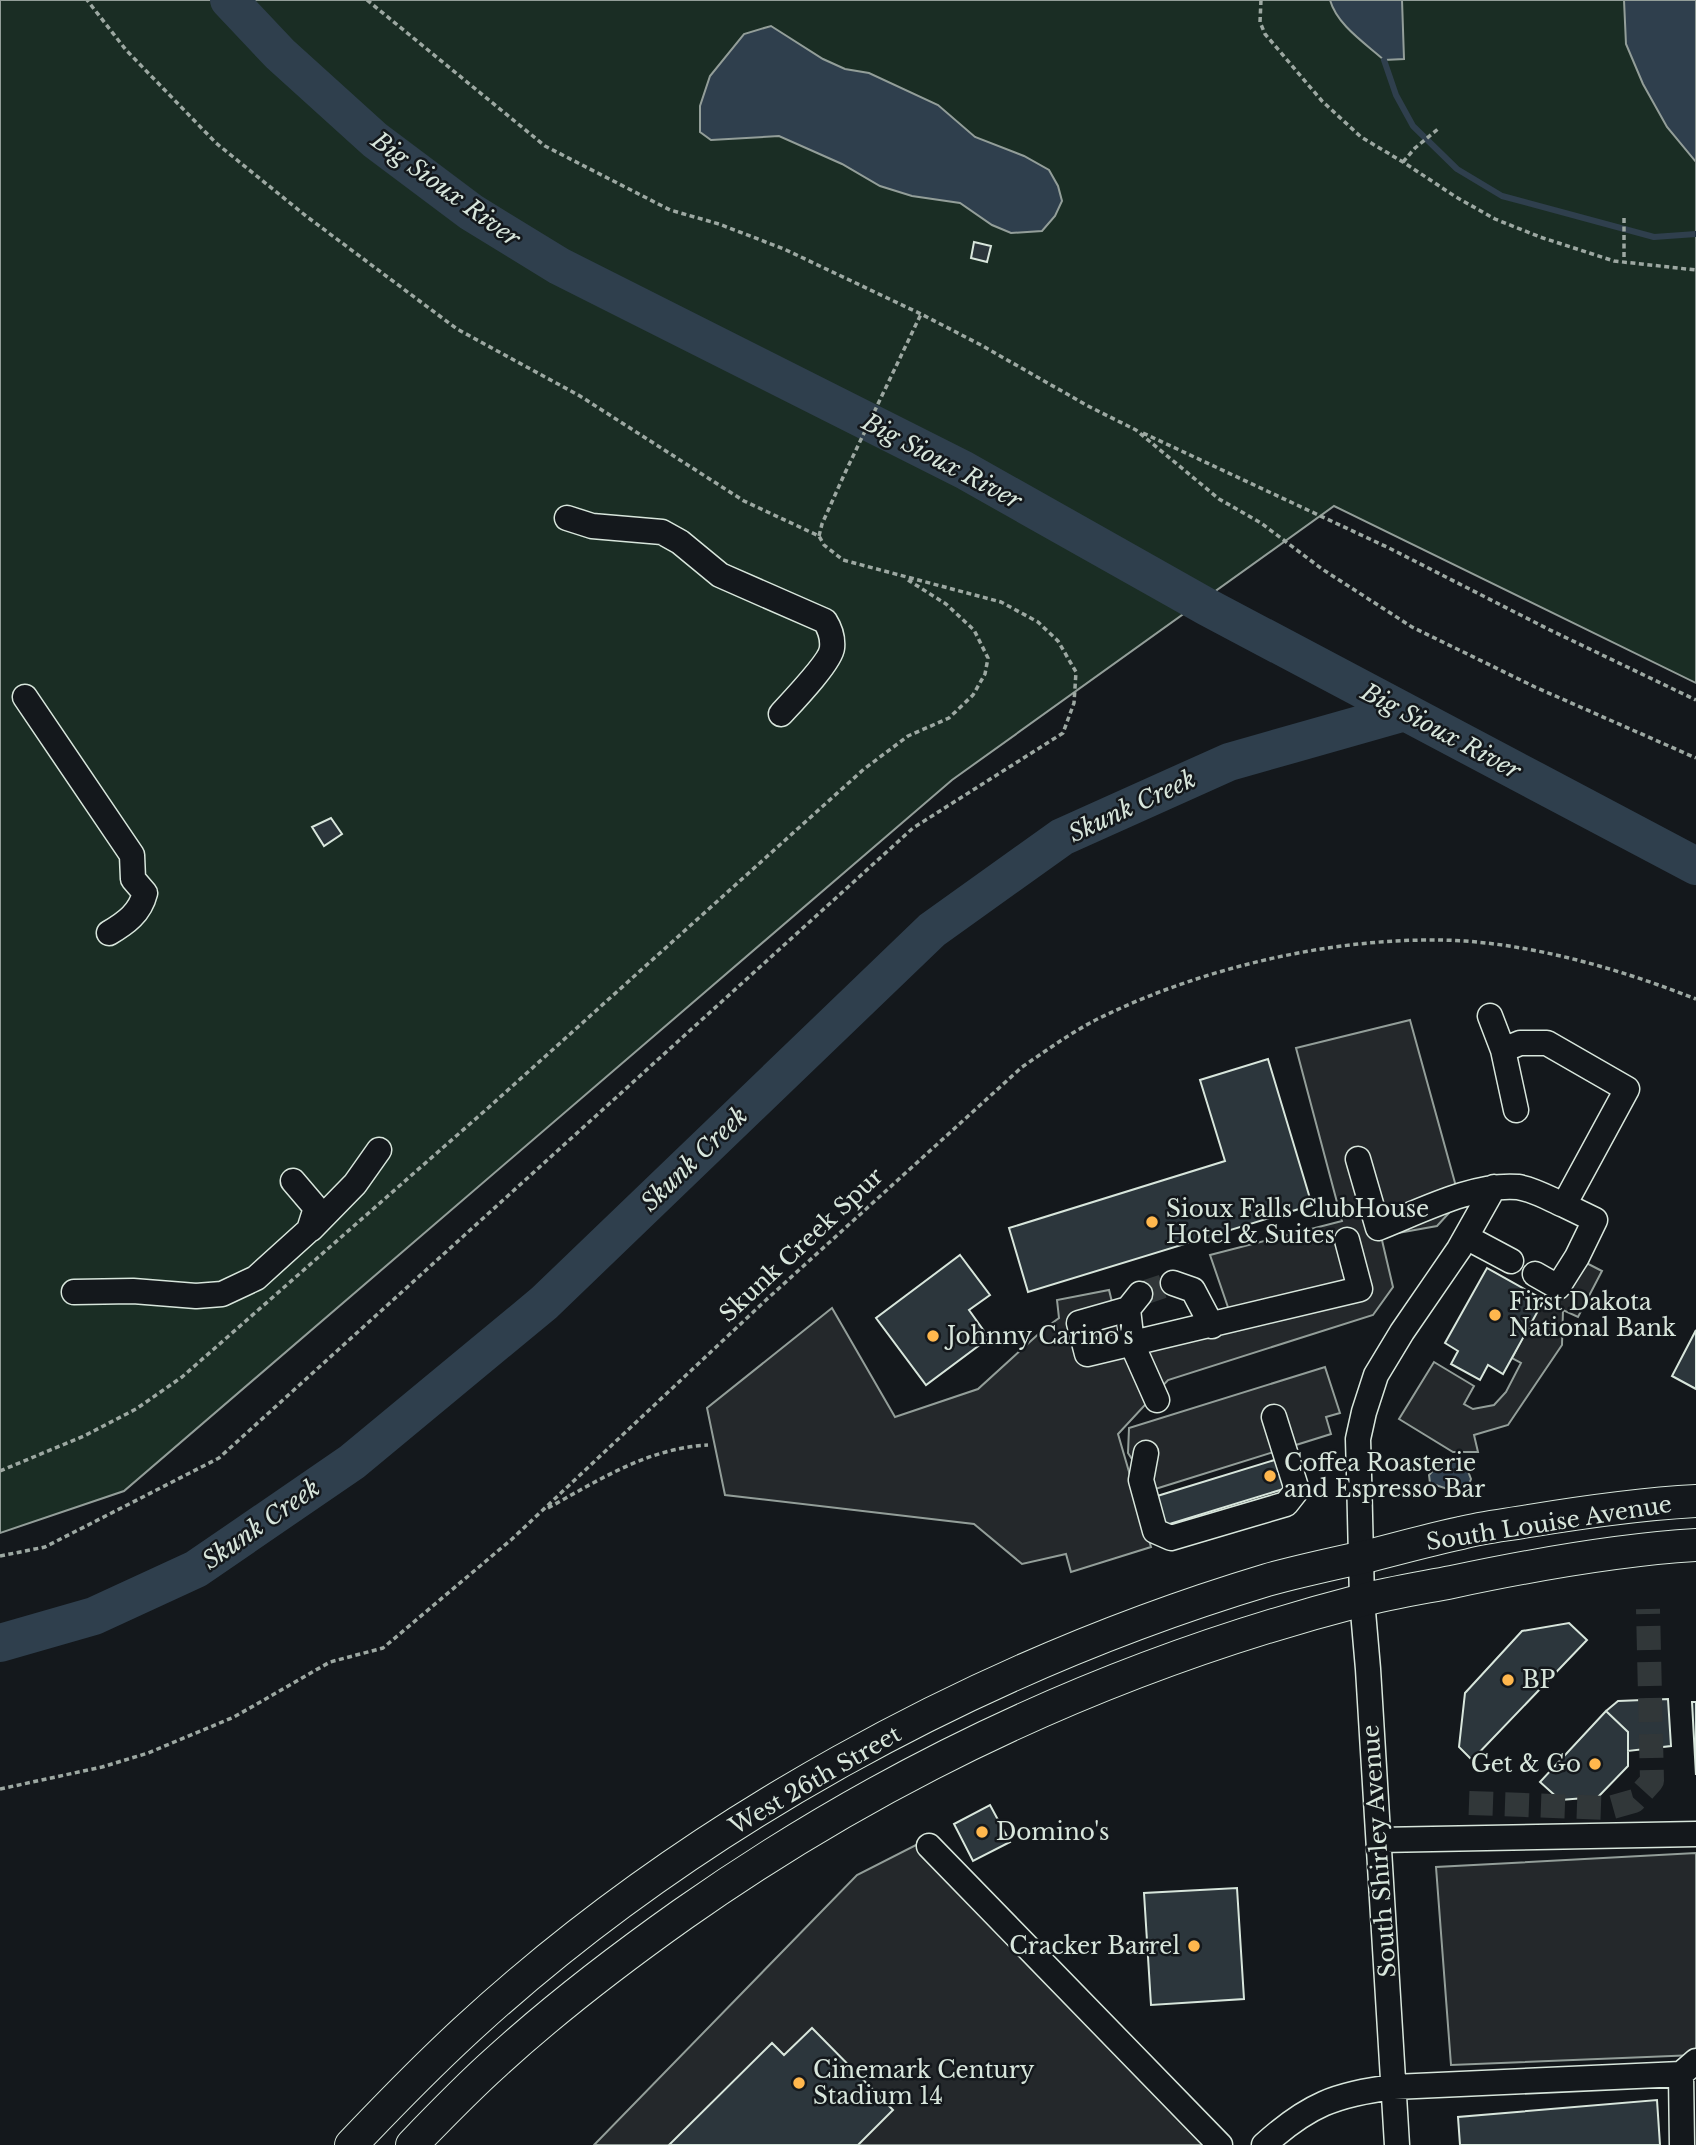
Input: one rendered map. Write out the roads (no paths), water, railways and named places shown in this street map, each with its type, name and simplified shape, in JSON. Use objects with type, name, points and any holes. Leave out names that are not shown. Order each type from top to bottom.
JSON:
[{"type":"main road","name":"South Louise Avenue","points":[[1361,1557],[1464,1532],[1626,1507],[1696,1501]]},
{"type":"main road","name":"South Louise Avenue","points":[[1362,1600],[1577,1559],[1696,1545]]},
{"type":"main road","name":"West 26th Street","points":[[351,2145],[465,2031],[568,1943],[693,1853],[821,1772],[983,1688],[1078,1647],[1268,1580],[1361,1557]]},
{"type":"main road","name":"West 26th Street","points":[[412,2145],[495,2063],[596,1978],[718,1889],[843,1811],[990,1734],[1094,1688],[1186,1653],[1362,1600]]},
{"type":"street","points":[[567,518],[592,526],[662,532],[680,542],[720,575],[825,621],[830,628],[832,650],[781,714]]},
{"type":"street","points":[[25,697],[132,855],[133,879],[145,893],[142,904],[127,923],[109,933]]},
{"type":"street","points":[[1490,1016],[1503,1050],[1516,1110]]},
{"type":"street","points":[[1503,1050],[1520,1043],[1547,1043],[1628,1089],[1564,1205]]},
{"type":"street","points":[[74,1292],[195,1296],[222,1294],[257,1278],[355,1184],[379,1150]]},
{"type":"street","points":[[1358,1159],[1378,1228],[1494,1187],[1521,1188],[1595,1220],[1577,1257],[1558,1287],[1535,1274]]},
{"type":"street","points":[[293,1181],[316,1208],[309,1230]]},
{"type":"street","name":"South Shirley Avenue","points":[[1397,2145],[1362,1600],[1358,1439],[1376,1375],[1466,1237],[1494,1187]]},
{"type":"street","points":[[1466,1237],[1511,1261]]},
{"type":"street","points":[[1157,1400],[1132,1344],[1134,1302],[1079,1323],[1087,1354],[1132,1344],[1212,1326],[1360,1289],[1347,1240]]},
{"type":"street","points":[[1173,1283],[1193,1290],[1212,1326]]},
{"type":"street","points":[[1146,1453],[1141,1480],[1155,1531],[1171,1538],[1286,1504],[1297,1490],[1274,1417]]},
{"type":"street","points":[[1379,1840],[1696,1834]]},
{"type":"street","points":[[929,1846],[1220,2145]]},
{"type":"street","points":[[1264,2145],[1306,2111],[1336,2097],[1362,2091],[1688,2067],[1682,2145]]},
{"type":"water","points":[[1330,0],[1402,0],[1404,59],[1384,60],[1345,25]]},
{"type":"water","points":[[1624,0],[1696,0],[1696,162],[1667,127],[1643,84],[1626,44]]},
{"type":"water","points":[[771,26],[823,59],[845,69],[869,73],[938,105],[975,137],[1024,156],[1049,170],[1058,186],[1062,201],[1055,216],[1042,231],[1011,233],[992,225],[960,203],[912,196],[880,186],[842,164],[779,136],[711,140],[700,132],[700,106],[710,76],[744,34]]},
{"type":"water","points":[[1444,1458],[1465,1463],[1471,1479],[1468,1487],[1450,1490],[1430,1483],[1429,1475]]},
{"type":"waterway","name":"Big Sioux River","points":[[229,0],[280,54],[375,140],[471,212],[559,266],[964,470],[1207,607],[1696,866]]},
{"type":"waterway","points":[[1384,60],[1396,95],[1413,126],[1457,169],[1502,196],[1654,237],[1696,234]]},
{"type":"waterway","name":"Skunk Creek","points":[[0,1643],[94,1616],[196,1569],[352,1462],[544,1303],[932,930],[1062,837],[1229,762],[1405,712]]},
{"type":"tunnel","points":[[1140,1294],[1173,1283]]},
{"type":"tunnel","points":[[1469,1803],[1609,1808],[1634,1801],[1652,1781],[1648,1609]]},
{"type":"place","name":"Sioux Falls ClubHouse Hotel & Suites","points":[[1152,1222]]},
{"type":"place","name":"First Dakota National Bank","points":[[1495,1315]]},
{"type":"place","name":"Johnny Carino's","points":[[933,1336]]},
{"type":"place","name":"Coffea Roasterie and Espresso Bar","points":[[1270,1476]]},
{"type":"place","name":"BP","points":[[1508,1680]]},
{"type":"place","name":"Get & Go","points":[[1595,1764]]},
{"type":"place","name":"Domino's","points":[[982,1832]]},
{"type":"place","name":"Cracker Barrel","points":[[1194,1946]]},
{"type":"place","name":"Cinemark Century Stadium 14","points":[[799,2083]]}]
